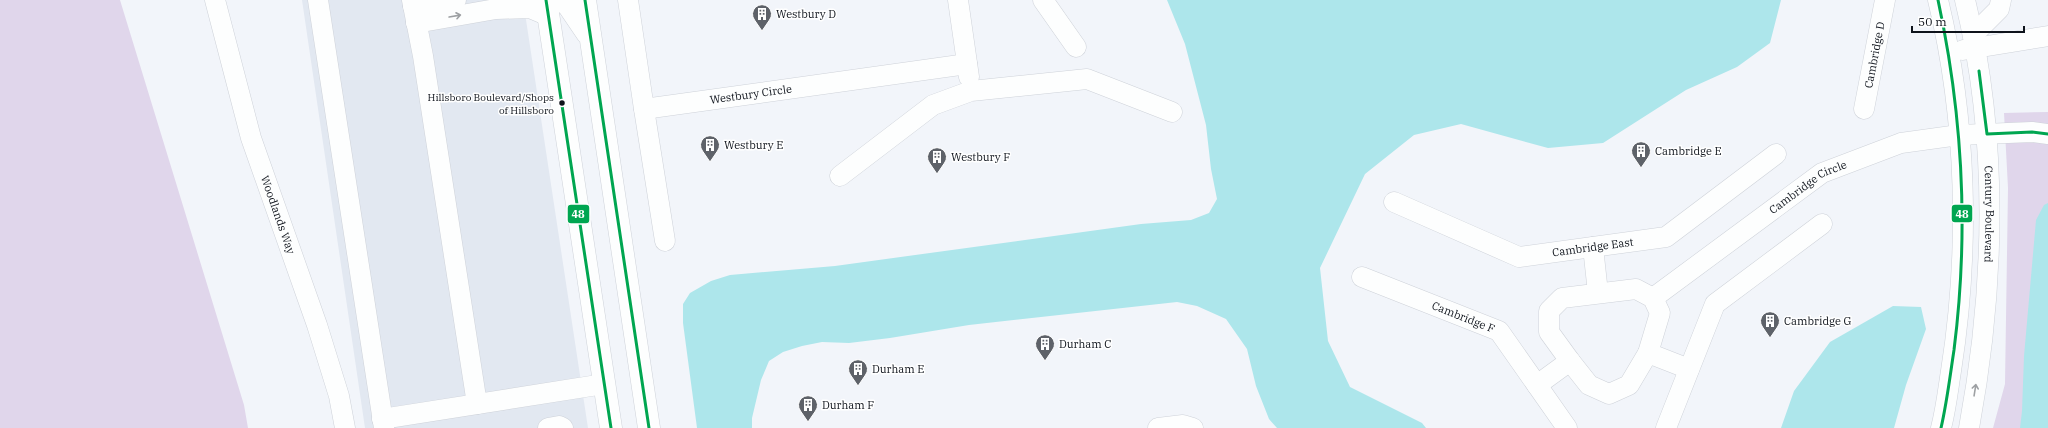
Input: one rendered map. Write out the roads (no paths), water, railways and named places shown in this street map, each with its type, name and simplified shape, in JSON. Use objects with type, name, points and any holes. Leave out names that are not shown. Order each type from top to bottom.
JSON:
[{"type":"main road","points":[[585,0],[649,428]]},
{"type":"main road","points":[[590,39],[568,5],[552,5],[611,428]]},
{"type":"street","name":"Woodlands Way","points":[[215,0],[251,138],[321,340],[339,396],[345,428]]},
{"type":"street","points":[[318,0],[383,423],[477,404],[604,384]]},
{"type":"street","points":[[414,10],[456,0]]},
{"type":"street","points":[[628,0],[665,241]]},
{"type":"street","points":[[958,0],[971,92]]},
{"type":"street","points":[[1043,0],[1076,46]]},
{"type":"street","name":"Cambridge D","points":[[1864,109],[1885,0]]},
{"type":"street","points":[[1938,0],[1949,53],[1959,135],[1962,179],[1962,265],[1956,338],[1941,428]]},
{"type":"street","name":"Century Boulevard","points":[[1966,0],[1975,42],[1987,134],[1988,266],[1983,341],[1969,428]]},
{"type":"street","points":[[1975,42],[1999,9],[2001,0]]},
{"type":"street","points":[[414,10],[530,8],[552,5]]},
{"type":"street","points":[[414,10],[424,63],[477,404]]},
{"type":"street","points":[[1949,53],[1975,42],[2048,36]]},
{"type":"street","name":"Westbury Circle","points":[[644,109],[967,64]]},
{"type":"street","points":[[840,176],[933,105],[971,92],[1087,79],[1172,112]]},
{"type":"street","name":"Cambridge Circle","points":[[1653,298],[1822,173],[1901,143],[1959,135],[2032,132],[2048,134]]},
{"type":"street","name":"Cambridge East","points":[[1394,202],[1519,257],[1666,237],[1776,154]]},
{"type":"street","points":[[1666,428],[1715,304],[1822,224]]},
{"type":"street","points":[[1593,247],[1598,293]]},
{"type":"street","name":"Cambridge F","points":[[1362,278],[1499,331],[1567,428]]},
{"type":"street","points":[[1636,289],[1653,298],[1660,314],[1648,353],[1629,385],[1609,394],[1589,385],[1549,332],[1549,311],[1562,298],[1636,289]]},
{"type":"street","points":[[1648,353],[1689,369]]},
{"type":"street","points":[[1537,384],[1570,361]]},
{"type":"street","points":[[1158,428],[1183,425],[1193,428]]},
{"type":"street","points":[[548,428],[560,426],[563,428]]},
{"type":"water","points":[[1167,0],[1781,0],[1770,43],[1737,67],[1686,90],[1603,143],[1548,148],[1461,124],[1414,135],[1365,174],[1320,268],[1328,341],[1350,387],[1422,423],[1426,428],[1277,428],[1269,419],[1256,386],[1247,349],[1226,319],[1197,306],[1177,302],[969,325],[849,343],[822,342],[802,346],[783,352],[769,361],[761,380],[752,418],[752,428],[697,428],[683,323],[683,304],[690,293],[711,281],[730,275],[835,266],[1141,224],[1191,220],[1209,213],[1217,199],[1211,169],[1206,125],[1185,44]]},
{"type":"water","points":[[2048,203],[2048,428],[2020,428],[2024,356],[2036,220],[2044,205]]},
{"type":"water","points":[[1893,306],[1921,307],[1926,329],[1906,385],[1894,428],[1781,428],[1794,391],[1830,342]]},
{"type":"place","name":"Westbury D","points":[[762,31]]},
{"type":"place","name":"Hillsboro Boulevard/Shops of Hillsboro","points":[[562,103]]},
{"type":"place","name":"Westbury E","points":[[710,162]]},
{"type":"place","name":"Cambridge E","points":[[1641,168]]},
{"type":"place","name":"Westbury F","points":[[937,174]]},
{"type":"place","name":"Cambridge G","points":[[1770,338]]},
{"type":"place","name":"Durham C","points":[[1045,361]]},
{"type":"place","name":"Durham E","points":[[858,386]]},
{"type":"place","name":"Durham F","points":[[808,422]]}]
